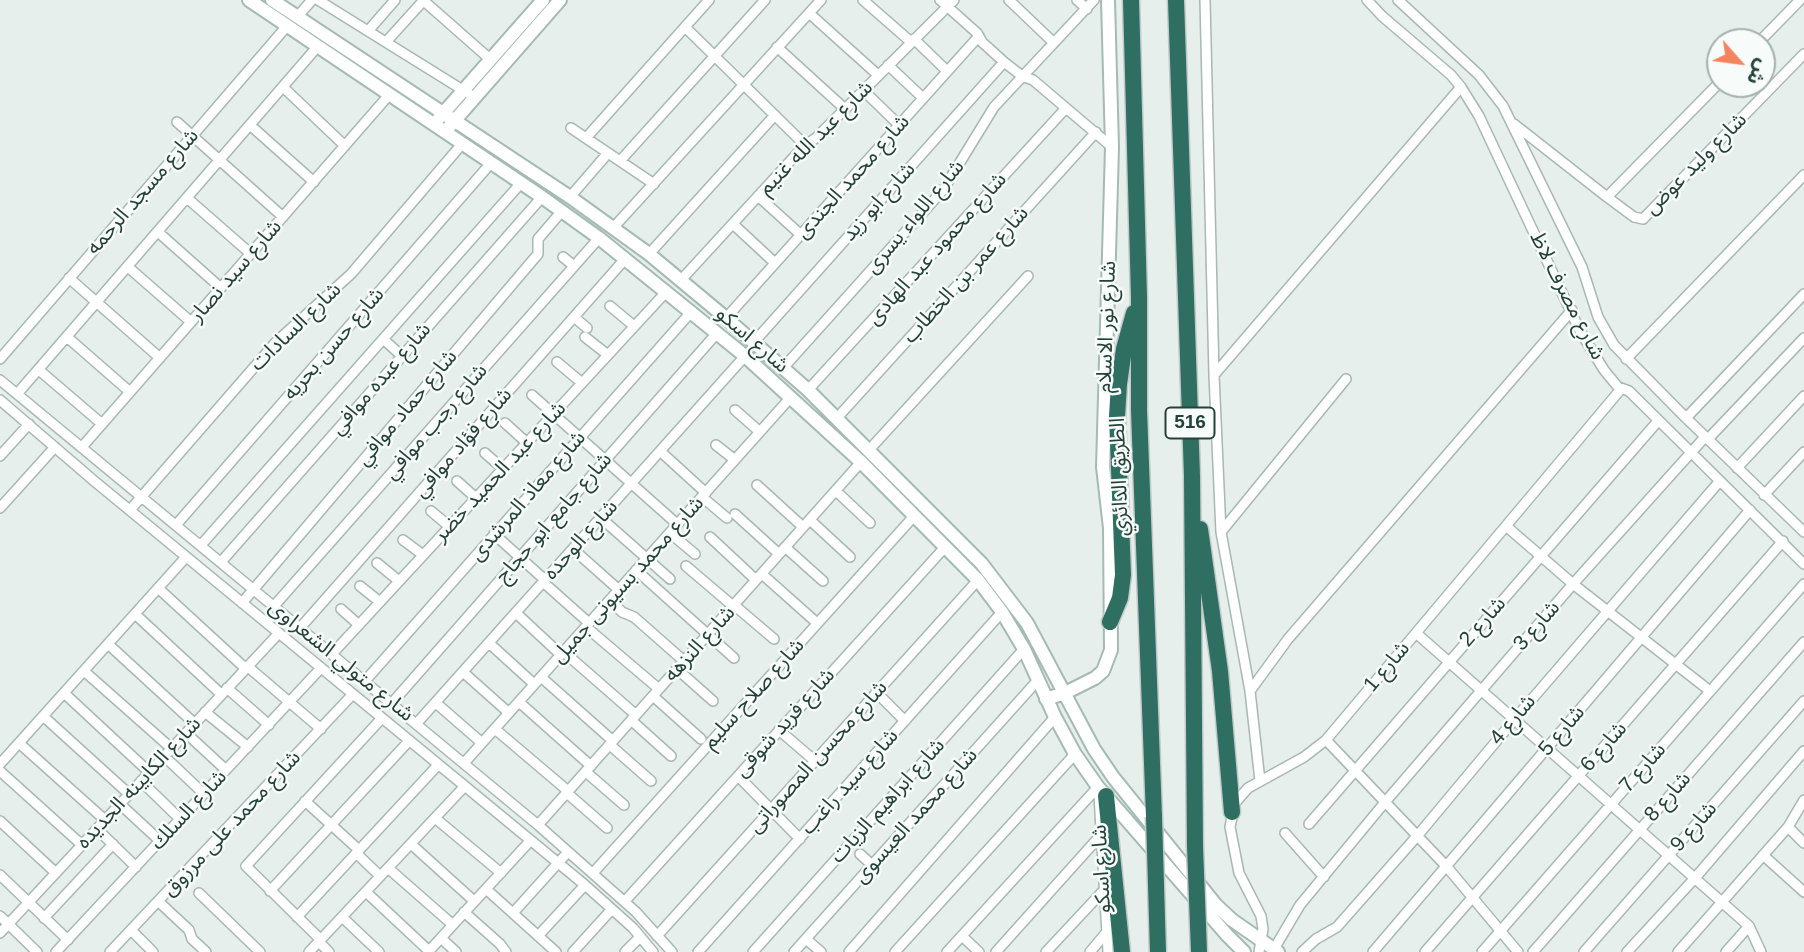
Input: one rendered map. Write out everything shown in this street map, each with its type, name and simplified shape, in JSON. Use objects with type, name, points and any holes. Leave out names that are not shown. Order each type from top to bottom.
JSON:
[{"type":"highway","name":"الطريق الدائري","points":[[1132,0],[1139,424],[1158,952]]},
{"type":"highway","name":"516","points":[[1176,0],[1192,476],[1195,846],[1199,952]]},
{"type":"highway","points":[[1110,622],[1120,598],[1123,575],[1117,416],[1119,384],[1124,349],[1139,297]]},
{"type":"highway","points":[[1192,476],[1220,671],[1232,812]]},
{"type":"highway","points":[[1102,791],[1122,952]]},
{"type":"main road","name":"شارع اسكو","points":[[248,0],[292,22],[570,197],[681,279],[784,367],[982,564],[1027,623],[1094,749],[1123,790],[1216,905],[1261,946],[1276,951]]},
{"type":"main road","name":"شارع نور الاسلام","points":[[1046,699],[1095,678],[1103,671],[1111,650],[1110,528],[1103,467],[1112,147],[1108,0]]},
{"type":"main road","name":"شارع اسكو","points":[[280,2],[292,22],[318,46],[562,211],[667,291],[792,397],[861,462],[978,580],[1002,612],[1024,649],[1075,754],[1102,791]]},
{"type":"main road","points":[[469,94],[491,60],[547,2]]},
{"type":"main road","points":[[439,129],[547,2]]},
{"type":"main road","points":[[1102,791],[1244,952]]},
{"type":"street","points":[[292,22],[312,0]]},
{"type":"street","points":[[318,0],[469,94]]},
{"type":"street","points":[[368,31],[395,0]]},
{"type":"street","points":[[386,42],[424,0],[491,60]]},
{"type":"street","points":[[586,138],[709,0]]},
{"type":"street","points":[[620,161],[765,0]]},
{"type":"street","points":[[613,228],[821,0]]},
{"type":"street","points":[[863,0],[947,71]]},
{"type":"street","points":[[1009,0],[1054,43]]},
{"type":"street","points":[[1077,0],[1087,9]]},
{"type":"street","name":"شارع اللواء يسرى","points":[[784,367],[943,190],[994,107],[1094,0]]},
{"type":"street","points":[[1205,0],[1214,375],[1221,532],[1250,691],[1260,781]]},
{"type":"street","name":"شارع مصرف لاظ","points":[[1367,0],[1461,87],[1479,116],[1591,351],[1621,389],[1629,391],[1804,564]]},
{"type":"street","name":"شارع مصرف لاظ","points":[[1398,0],[1465,61],[1492,90],[1513,123],[1582,267],[1598,317],[1614,345],[1764,495],[1804,531]]},
{"type":"street","points":[[1407,8],[1414,0]]},
{"type":"street","points":[[1773,28],[1800,0]]},
{"type":"street","points":[[947,2],[982,42],[1004,62],[1022,76],[1033,80],[1112,147]]},
{"type":"street","name":"شارع عبد الله غنيم","points":[[681,279],[805,145],[817,138],[947,2]]},
{"type":"street","points":[[809,13],[878,75]]},
{"type":"street","name":"شارع مسجد الرحمه","points":[[0,359],[292,22]]},
{"type":"street","points":[[685,27],[805,145]]},
{"type":"street","name":"شارع محمد الجندى","points":[[726,318],[979,36]]},
{"type":"street","points":[[17,394],[318,46]]},
{"type":"street","points":[[777,47],[845,109]]},
{"type":"street","name":"شارع وليد عوض","points":[[1513,123],[1634,217],[1643,219],[1804,54]]},
{"type":"street","points":[[1451,75],[1465,61]]},
{"type":"street","name":"شارع ابو زيد","points":[[754,342],[1004,62]]},
{"type":"street","points":[[888,65],[923,98]]},
{"type":"street","points":[[283,87],[345,146]]},
{"type":"street","points":[[1214,375],[1461,87]]},
{"type":"street","points":[[863,90],[900,125]]},
{"type":"street","name":"شارع سيد نصار","points":[[82,447],[389,95]]},
{"type":"street","points":[[1607,197],[1706,96]]},
{"type":"street","name":"شارع محمود عبد الهادى","points":[[808,390],[1066,108]]},
{"type":"street","points":[[649,254],[775,115]]},
{"type":"street","points":[[177,122],[283,217]]},
{"type":"street","points":[[250,125],[314,182]]},
{"type":"street","points":[[571,128],[654,184]]},
{"type":"street","name":"شارع عمر بن الخطاب","points":[[837,418],[1096,132]]},
{"type":"street","name":"شارع السادات","points":[[130,510],[276,342],[351,274],[463,144]]},
{"type":"street","points":[[570,197],[608,153]]},
{"type":"street","name":"شارع حسن بحريه","points":[[176,525],[491,163]]},
{"type":"street","points":[[1626,359],[1804,175]]},
{"type":"street","points":[[201,545],[521,183]]},
{"type":"street","points":[[758,196],[801,235]]},
{"type":"street","name":"شارع عبده موافي","points":[[221,562],[542,197]]},
{"type":"street","points":[[187,198],[251,254]]},
{"type":"street","name":"شارع حماد موافي","points":[[242,603],[538,254],[538,239],[562,211]]},
{"type":"street","points":[[733,223],[775,263]]},
{"type":"street","points":[[158,232],[221,288]]},
{"type":"street","name":"شارع رجب موافي","points":[[274,606],[599,238]]},
{"type":"street","points":[[563,257],[573,266]]},
{"type":"street","name":"شارع فؤاد موافي","points":[[300,628],[625,259]]},
{"type":"street","points":[[128,267],[191,322]]},
{"type":"street","points":[[869,450],[1028,276]]},
{"type":"street","points":[[69,278],[160,358]]},
{"type":"street","name":"شارع عبد الحميد خضر","points":[[332,654],[667,291]]},
{"type":"street","points":[[1686,418],[1804,294]]},
{"type":"street","points":[[610,306],[634,326]]},
{"type":"street","points":[[1250,691],[1288,639],[1572,310]]},
{"type":"street","name":"شارع معاذ المرشدى","points":[[365,681],[692,311]]},
{"type":"street","points":[[574,317],[608,355]]},
{"type":"street","name":"شارع جامع ابو حجاج","points":[[392,703],[716,333]]},
{"type":"street","points":[[67,337],[130,392]]},
{"type":"street","name":"شارع 3","points":[[1276,951],[1300,905],[1480,690],[1689,452],[1804,338]]},
{"type":"street","points":[[383,339],[402,356]]},
{"type":"street","name":"شارع الوحده","points":[[417,723],[745,356]]},
{"type":"street","points":[[557,362],[582,383]]},
{"type":"street","points":[[39,370],[102,424]]},
{"type":"street","points":[[1221,532],[1346,379]]},
{"type":"street","name":"شارع متولي الشعراوى","points":[[0,380],[465,762],[625,901],[672,952]]},
{"type":"street","name":"شارع 1","points":[[1232,812],[1243,792],[1304,757],[1326,740],[1621,389]]},
{"type":"street","points":[[533,396],[677,524]]},
{"type":"street","points":[[1737,468],[1804,396]]},
{"type":"street","name":"شارع محمد بسيونى جميل","points":[[465,762],[792,397]]},
{"type":"street","name":"شارع متولي الشعراوى","points":[[0,401],[585,885],[653,952]]},
{"type":"street","points":[[735,410],[760,432]]},
{"type":"street","name":"شارع 2","points":[[1309,824],[1658,421]]},
{"type":"street","points":[[505,423],[527,443]]},
{"type":"street","points":[[0,456],[29,424]]},
{"type":"street","points":[[716,445],[735,460]]},
{"type":"street","points":[[0,508],[55,447]]},
{"type":"street","points":[[660,451],[704,495],[823,581]]},
{"type":"street","points":[[1764,495],[1804,452]]},
{"type":"street","points":[[485,453],[502,469]]},
{"type":"street","name":"شارع النزهه","points":[[538,825],[861,462]]},
{"type":"street","points":[[93,480],[105,466]]},
{"type":"street","points":[[457,481],[476,498]]},
{"type":"street","name":"شارع 4","points":[[1302,952],[1316,939],[1336,927],[1418,835],[1719,482]]},
{"type":"street","points":[[757,485],[850,557]]},
{"type":"street","points":[[836,491],[870,523]]},
{"type":"street","points":[[431,510],[450,527]]},
{"type":"street","name":"شارع 5","points":[[1373,952],[1751,510]]},
{"type":"street","name":"شارع صلاح سليم","points":[[593,873],[915,515]]},
{"type":"street","points":[[601,518],[670,579]]},
{"type":"street","points":[[1506,526],[1573,584],[1710,691]]},
{"type":"street","points":[[670,533],[695,554]]},
{"type":"street","points":[[494,534],[588,625],[660,689]]},
{"type":"street","points":[[710,537],[817,623]]},
{"type":"street","points":[[403,540],[423,555]]},
{"type":"street","name":"شارع 6","points":[[1425,952],[1783,541]]},
{"type":"street","name":"شارع فريد شوقى","points":[[625,901],[946,546]]},
{"type":"street","points":[[573,549],[619,590]]},
{"type":"street","points":[[0,764],[186,557]]},
{"type":"street","points":[[377,564],[399,581]]},
{"type":"street","points":[[686,566],[774,639]]},
{"type":"street","points":[[636,570],[734,658]]},
{"type":"street","name":"شارع محسن المصوراتى","points":[[657,936],[978,580]]},
{"type":"street","name":"شارع 7","points":[[1482,952],[1804,584]]},
{"type":"street","points":[[360,586],[380,602]]},
{"type":"street","points":[[158,589],[321,729]]},
{"type":"street","points":[[610,600],[622,612],[634,617],[684,661]]},
{"type":"street","points":[[341,609],[359,625]]},
{"type":"street","name":"شارع سيد راغب","points":[[698,952],[1002,612]]},
{"type":"street","points":[[516,613],[634,718],[671,755]]},
{"type":"street","points":[[135,614],[224,691],[269,725]]},
{"type":"street","name":"شارع الكابينه الجديده","points":[[0,933],[279,633]]},
{"type":"street","points":[[1416,633],[1749,926],[1761,952]]},
{"type":"street","name":"شارع 8","points":[[1533,952],[1804,642]]},
{"type":"street","points":[[489,643],[538,681],[651,780]]},
{"type":"street","points":[[108,644],[194,723]]},
{"type":"street","name":"شارع ابراهيم الزيات","points":[[752,952],[1024,649]]},
{"type":"street","name":"شارع السلك","points":[[56,952],[321,668]]},
{"type":"street","points":[[677,669],[713,701]]},
{"type":"street","points":[[84,671],[171,748]]},
{"type":"street","points":[[463,672],[509,713]]},
{"type":"street","name":"شارع محمد العيسوى","points":[[794,952],[1038,680]]},
{"type":"street","points":[[876,692],[905,721]]},
{"type":"street","points":[[64,693],[149,772]]},
{"type":"street","name":"شارع محمد على مرزوق","points":[[110,952],[353,694]]},
{"type":"street","points":[[653,696],[701,739]]},
{"type":"street","name":"شارع 9","points":[[1584,952],[1804,701]]},
{"type":"street","points":[[519,702],[624,805]]},
{"type":"street","points":[[436,703],[482,743]]},
{"type":"street","points":[[205,712],[248,747]]},
{"type":"street","points":[[43,716],[129,794]]},
{"type":"street","points":[[849,952],[1055,717]]},
{"type":"street","points":[[329,952],[247,868],[247,863],[382,718]]},
{"type":"street","points":[[495,729],[607,828]]},
{"type":"street","points":[[779,730],[815,761]]},
{"type":"street","points":[[186,733],[226,770]]},
{"type":"street","points":[[1326,740],[1447,867],[1518,952]]},
{"type":"street","points":[[270,891],[409,741]]},
{"type":"street","points":[[19,743],[105,820]]},
{"type":"street","points":[[1627,952],[1695,878],[1804,751]]},
{"type":"street","points":[[895,952],[1075,754]]},
{"type":"street","points":[[164,756],[204,794]]},
{"type":"street","points":[[297,917],[438,765]]},
{"type":"street","points":[[0,771],[82,845]]},
{"type":"street","points":[[738,776],[800,839]]},
{"type":"street","points":[[141,780],[180,819]]},
{"type":"street","points":[[309,952],[464,787]]},
{"type":"street","points":[[947,952],[1102,791]]},
{"type":"street","name":"شارع اسكو","points":[[1102,791],[1100,836],[1108,952]]},
{"type":"street","points":[[1678,952],[1788,827],[1804,800]]},
{"type":"street","points":[[305,801],[358,851],[380,876]]},
{"type":"street","points":[[120,804],[160,841]]},
{"type":"street","points":[[1232,812],[1230,827],[1239,873],[1261,916],[1261,946]]},
{"type":"street","points":[[435,818],[501,873]]},
{"type":"street","points":[[0,821],[56,873]]},
{"type":"street","points":[[1788,827],[1804,843]]},
{"type":"street","points":[[97,829],[136,867]]},
{"type":"street","points":[[1285,833],[1324,877]]},
{"type":"street","points":[[996,952],[1100,836]]},
{"type":"street","points":[[366,892],[428,951],[530,841]]},
{"type":"street","points":[[44,918],[113,844]]},
{"type":"street","points":[[411,844],[474,901]]},
{"type":"street","points":[[513,913],[568,852]]},
{"type":"street","points":[[860,854],[872,865]]},
{"type":"street","points":[[1763,855],[1804,892]]},
{"type":"street","points":[[388,868],[453,925]]},
{"type":"street","points":[[0,875],[68,940]]},
{"type":"street","points":[[538,936],[585,885]]},
{"type":"street","points":[[486,889],[556,952]]},
{"type":"street","points":[[1046,952],[1103,891]]},
{"type":"street","points":[[198,893],[260,952]]},
{"type":"street","points":[[159,902],[189,930],[192,939],[206,952]]},
{"type":"street","points":[[573,952],[612,909]]},
{"type":"street","points":[[464,912],[500,943],[506,952]]},
{"type":"street","points":[[0,916],[37,952]]},
{"type":"street","points":[[342,917],[379,952]]},
{"type":"street","points":[[1726,952],[1749,926]]},
{"type":"street","points":[[131,930],[153,952]]},
{"type":"street","points":[[1090,952],[1105,934]]},
{"type":"street","points":[[961,936],[979,952]]},
{"type":"street","points":[[625,952],[640,937]]},
{"type":"street","points":[[441,938],[456,952]]},
{"type":"street","points":[[806,939],[821,952]]}]
